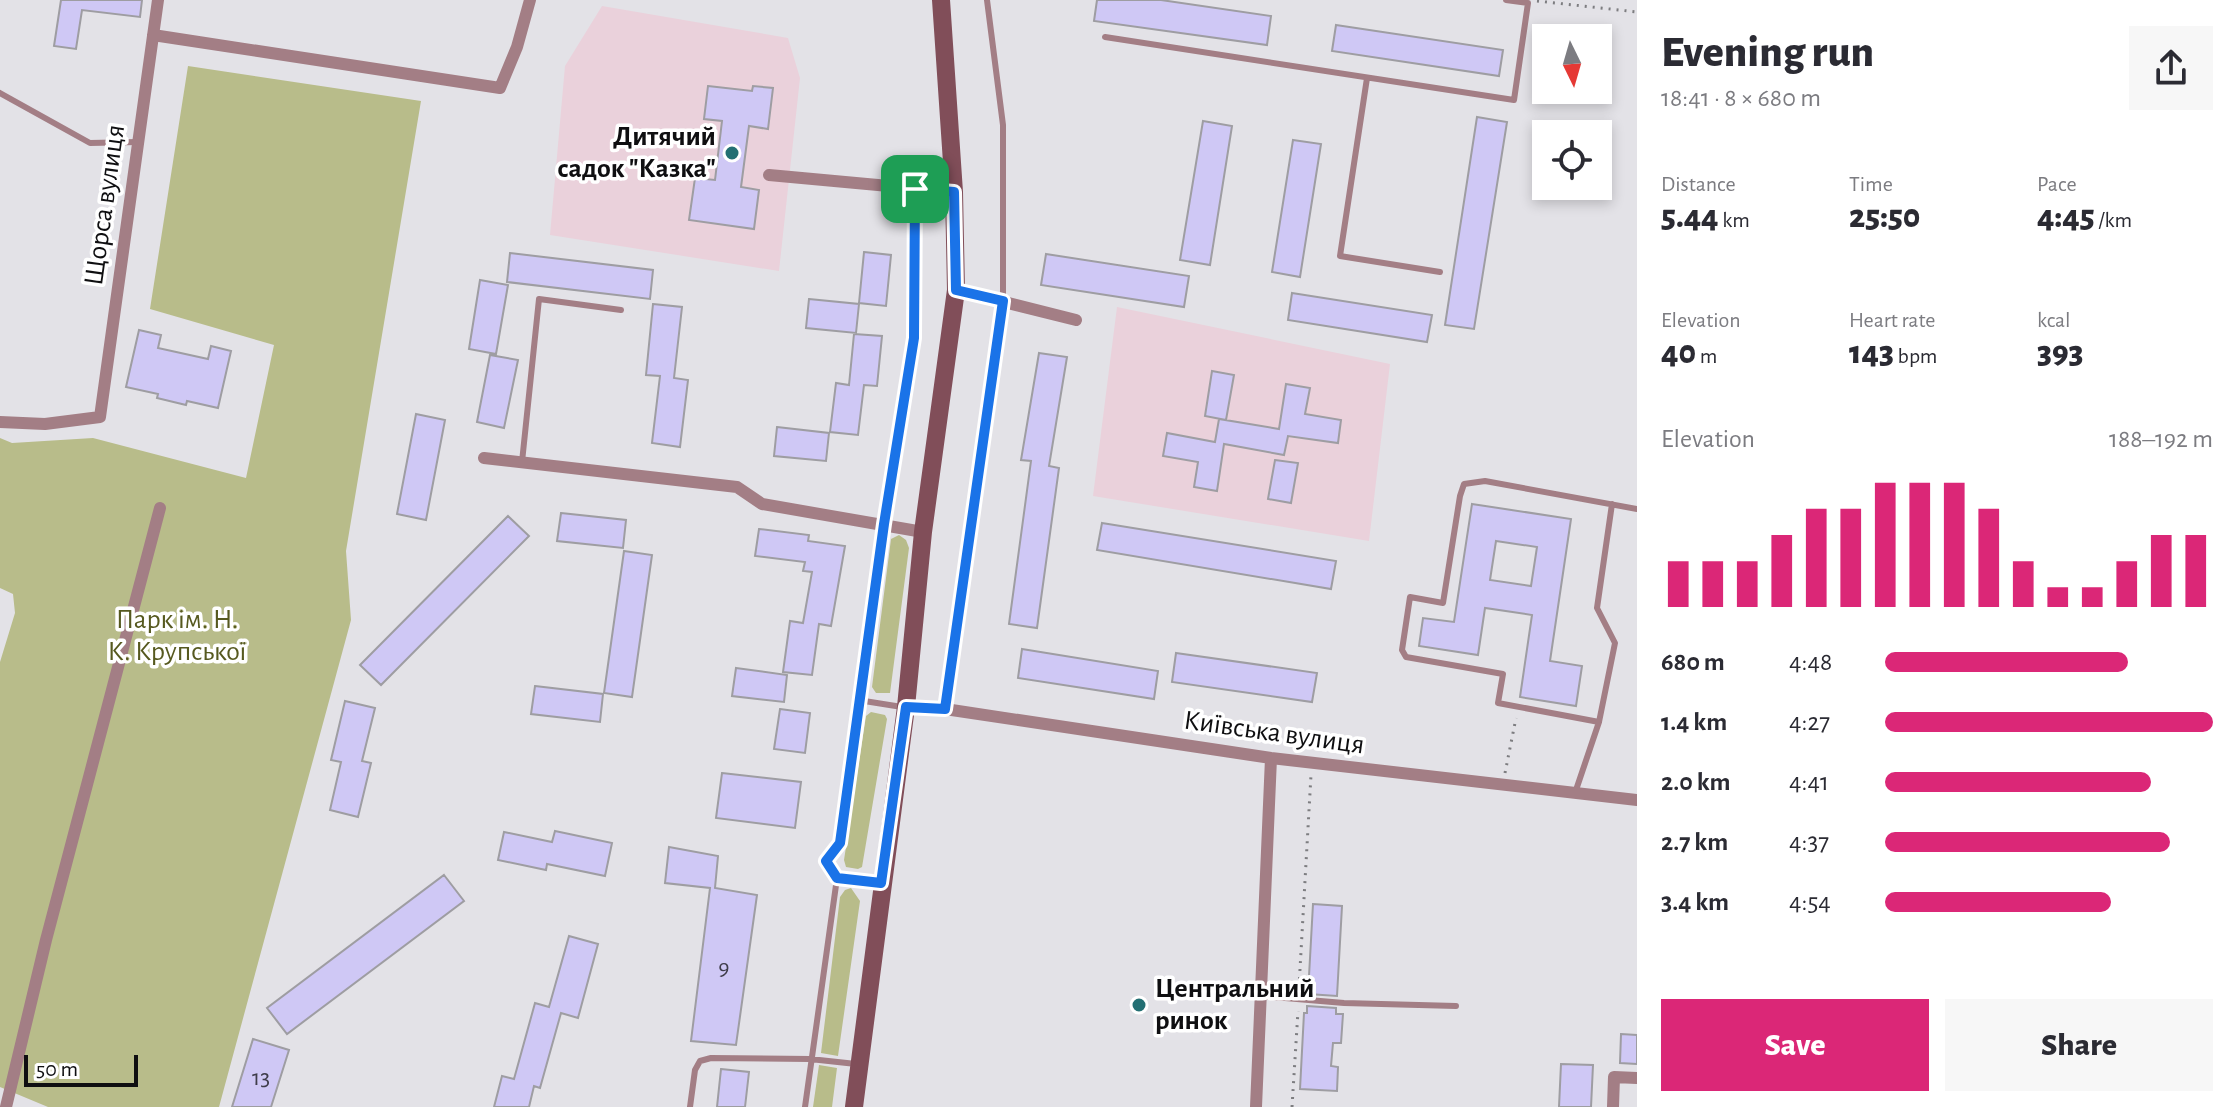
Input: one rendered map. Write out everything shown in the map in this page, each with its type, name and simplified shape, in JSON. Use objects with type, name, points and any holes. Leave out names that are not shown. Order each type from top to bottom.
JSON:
[{"type":"main road","points":[[854,1107],[906,707],[923,532],[956,290],[954,192],[941,0]]},
{"type":"street","name":"Щорса вулиця","points":[[0,422],[45,424],[100,417],[158,0]]},
{"type":"street","points":[[153,35],[500,88],[517,47],[530,0]]},
{"type":"street","points":[[769,175],[954,192]]},
{"type":"street","points":[[956,290],[1076,320]]},
{"type":"street","points":[[484,458],[737,487],[762,504],[923,532]]},
{"type":"street","points":[[6,1107],[49,926],[160,508]]},
{"type":"street","name":"Київська вулиця","points":[[906,707],[945,709],[1271,758],[1637,800]]},
{"type":"street","points":[[1256,1107],[1271,758]]},
{"type":"street","points":[[1613,1107],[1614,1077],[1637,1078]]},
{"type":"lane","points":[[945,709],[1003,301],[1003,125],[987,0]]},
{"type":"lane","points":[[1105,37],[1514,100],[1528,3],[1506,0]]},
{"type":"lane","points":[[1367,78],[1340,256],[1440,272]]},
{"type":"lane","points":[[0,93],[90,143],[138,142]]},
{"type":"lane","points":[[522,462],[539,299],[621,310]]},
{"type":"lane","points":[[1599,722],[1498,703],[1503,674],[1406,657],[1402,650],[1410,597],[1443,603],[1464,484],[1485,481],[1637,509]]},
{"type":"lane","points":[[1575,793],[1599,722],[1615,643],[1597,608],[1612,504]]},
{"type":"lane","points":[[858,700],[906,707]]},
{"type":"lane","points":[[805,1107],[837,878]]},
{"type":"lane","points":[[1260,996],[1456,1006]]},
{"type":"lane","points":[[690,1107],[695,1070],[700,1061],[711,1058],[810,1059],[859,1064]]},
{"type":"path","points":[[1528,3],[1535,1],[1637,12]]},
{"type":"path","points":[[881,883],[837,878],[826,861],[840,843],[858,700],[914,338],[915,189]]},
{"type":"path","points":[[1503,785],[1518,707]]},
{"type":"path","points":[[1292,1107],[1311,763]]},
{"type":"shaded area","points":[[602,6],[788,38],[800,78],[779,271],[550,235],[565,66]]},
{"type":"shaded area","points":[[1117,307],[1390,364],[1369,541],[1093,496]]},
{"type":"green space","name":"Парк ім. Н. К. Крупської","points":[[188,66],[421,101],[346,551],[351,620],[219,1107],[48,1107],[0,1087],[0,662],[15,613],[13,594],[0,588],[0,438],[12,443],[93,438],[246,478],[274,345],[150,309]]},
{"type":"green space","points":[[899,535],[906,540],[909,548],[890,693],[876,693],[872,687],[891,539]]},
{"type":"green space","points":[[871,712],[885,715],[887,719],[862,867],[858,869],[846,867],[844,860],[866,716]]},
{"type":"green space","points":[[851,888],[860,901],[838,1056],[821,1053],[840,897]]},
{"type":"green space","points":[[819,1065],[837,1068],[832,1107],[813,1107]]},
{"type":"building","points":[[61,0],[142,0],[140,17],[82,10],[76,49],[54,46]]},
{"type":"building","points":[[1097,0],[1161,0],[1271,16],[1267,45],[1094,21]]},
{"type":"building","points":[[1336,25],[1503,50],[1499,76],[1332,51]]},
{"type":"building","name":"Дитячий садок \"Казка\"","points":[[708,86],[752,91],[753,86],[773,88],[768,129],[749,126],[741,187],[759,190],[754,229],[689,220],[695,178],[715,180],[722,121],[704,119]]},
{"type":"building","points":[[1477,117],[1507,122],[1474,329],[1445,325]]},
{"type":"building","points":[[1203,121],[1232,126],[1210,265],[1180,260]]},
{"type":"building","points":[[1293,140],[1321,144],[1300,277],[1272,272]]},
{"type":"building","points":[[864,252],[891,255],[886,306],[859,303]]},
{"type":"building","points":[[510,253],[653,270],[650,299],[507,282]]},
{"type":"building","points":[[1046,254],[1189,276],[1184,307],[1041,285]]},
{"type":"building","points":[[480,280],[508,285],[496,354],[469,349]]},
{"type":"building","points":[[1292,293],[1432,315],[1427,342],[1288,320]]},
{"type":"building","points":[[809,299],[859,304],[856,333],[806,328]]},
{"type":"building","points":[[653,304],[682,307],[674,378],[688,380],[680,447],[652,443],[660,376],[646,375]]},
{"type":"building","points":[[139,330],[161,335],[158,348],[208,359],[211,346],[231,351],[218,408],[187,401],[186,405],[157,398],[158,394],[126,387]]},
{"type":"building","points":[[854,334],[882,336],[877,386],[864,385],[858,435],[830,432],[836,383],[849,385]]},
{"type":"building","points":[[1039,353],[1067,357],[1049,466],[1059,468],[1037,628],[1009,624],[1031,461],[1021,460]]},
{"type":"building","points":[[490,355],[518,360],[504,428],[477,422]]},
{"type":"building","points":[[1212,371],[1234,375],[1226,420],[1205,416]]},
{"type":"building","points":[[1286,384],[1310,388],[1305,414],[1341,420],[1338,443],[1288,436],[1284,455],[1224,444],[1217,491],[1194,487],[1198,462],[1163,456],[1167,433],[1215,442],[1219,419],[1279,429]]},
{"type":"building","points":[[416,414],[445,420],[426,520],[397,514]]},
{"type":"building","points":[[777,427],[829,433],[826,461],[774,456]]},
{"type":"building","points":[[1275,460],[1298,463],[1291,503],[1268,499]]},
{"type":"building","points":[[1472,504],[1571,519],[1550,661],[1582,666],[1576,706],[1520,697],[1532,615],[1485,608],[1478,655],[1419,646],[1423,618],[1454,622]],"holes":[[[1496,541],[1537,547],[1531,586],[1490,580]]]},
{"type":"building","points":[[561,513],[626,520],[623,548],[557,541]]},
{"type":"building","points":[[508,516],[529,536],[381,685],[360,665]]},
{"type":"building","points":[[1102,523],[1336,561],[1331,589],[1097,550]]},
{"type":"building","points":[[759,529],[809,535],[808,541],[845,546],[831,626],[819,624],[812,675],[783,672],[790,621],[803,623],[812,572],[803,571],[805,562],[755,556]]},
{"type":"building","points":[[624,551],[652,555],[632,697],[604,693]]},
{"type":"building","points":[[1022,649],[1158,671],[1154,699],[1018,678]]},
{"type":"building","points":[[1176,653],[1317,673],[1312,702],[1172,682]]},
{"type":"building","points":[[736,668],[787,675],[784,702],[732,696]]},
{"type":"building","points":[[535,686],[603,694],[600,722],[531,714]]},
{"type":"building","points":[[345,701],[375,708],[362,761],[371,763],[358,817],[330,810],[341,762],[331,760]]},
{"type":"building","points":[[780,709],[810,713],[805,753],[774,749]]},
{"type":"building","points":[[722,773],[801,782],[795,828],[716,818]]},
{"type":"building","points":[[555,831],[612,843],[605,876],[547,864],[546,870],[498,860],[504,832],[552,842]]},
{"type":"building","points":[[669,847],[718,856],[715,888],[757,895],[736,1045],[691,1041],[710,888],[665,883]]},
{"type":"building","points":[[444,875],[464,901],[287,1034],[267,1008]]},
{"type":"building","points":[[1313,904],[1342,906],[1337,996],[1308,994]]},
{"type":"building","points":[[569,936],[598,944],[578,1018],[561,1013],[540,1088],[534,1086],[529,1107],[494,1107],[502,1076],[514,1079],[535,1003],[549,1007]]},
{"type":"building","points":[[1307,1006],[1336,1008],[1336,1014],[1343,1014],[1341,1043],[1333,1043],[1331,1066],[1338,1067],[1337,1091],[1300,1089],[1304,1013],[1307,1013]]},
{"type":"building","points":[[1621,1034],[1637,1035],[1637,1064],[1620,1063]]},
{"type":"building","points":[[253,1039],[289,1050],[271,1107],[232,1107]]},
{"type":"building","points":[[1561,1064],[1593,1065],[1591,1107],[1559,1107]]},
{"type":"building","points":[[721,1069],[749,1072],[745,1107],[717,1107]]},
{"type":"place","name":"Дитячий садок \"Казка\"","points":[[732,153]]},
{"type":"place","name":"Центральний ринок","points":[[1139,1005]]},
{"type":"route","points":[[915,189],[954,192],[956,290],[1003,301],[945,709],[906,707],[881,883],[837,878],[826,861],[840,843],[858,700],[914,338],[915,189]]}]
